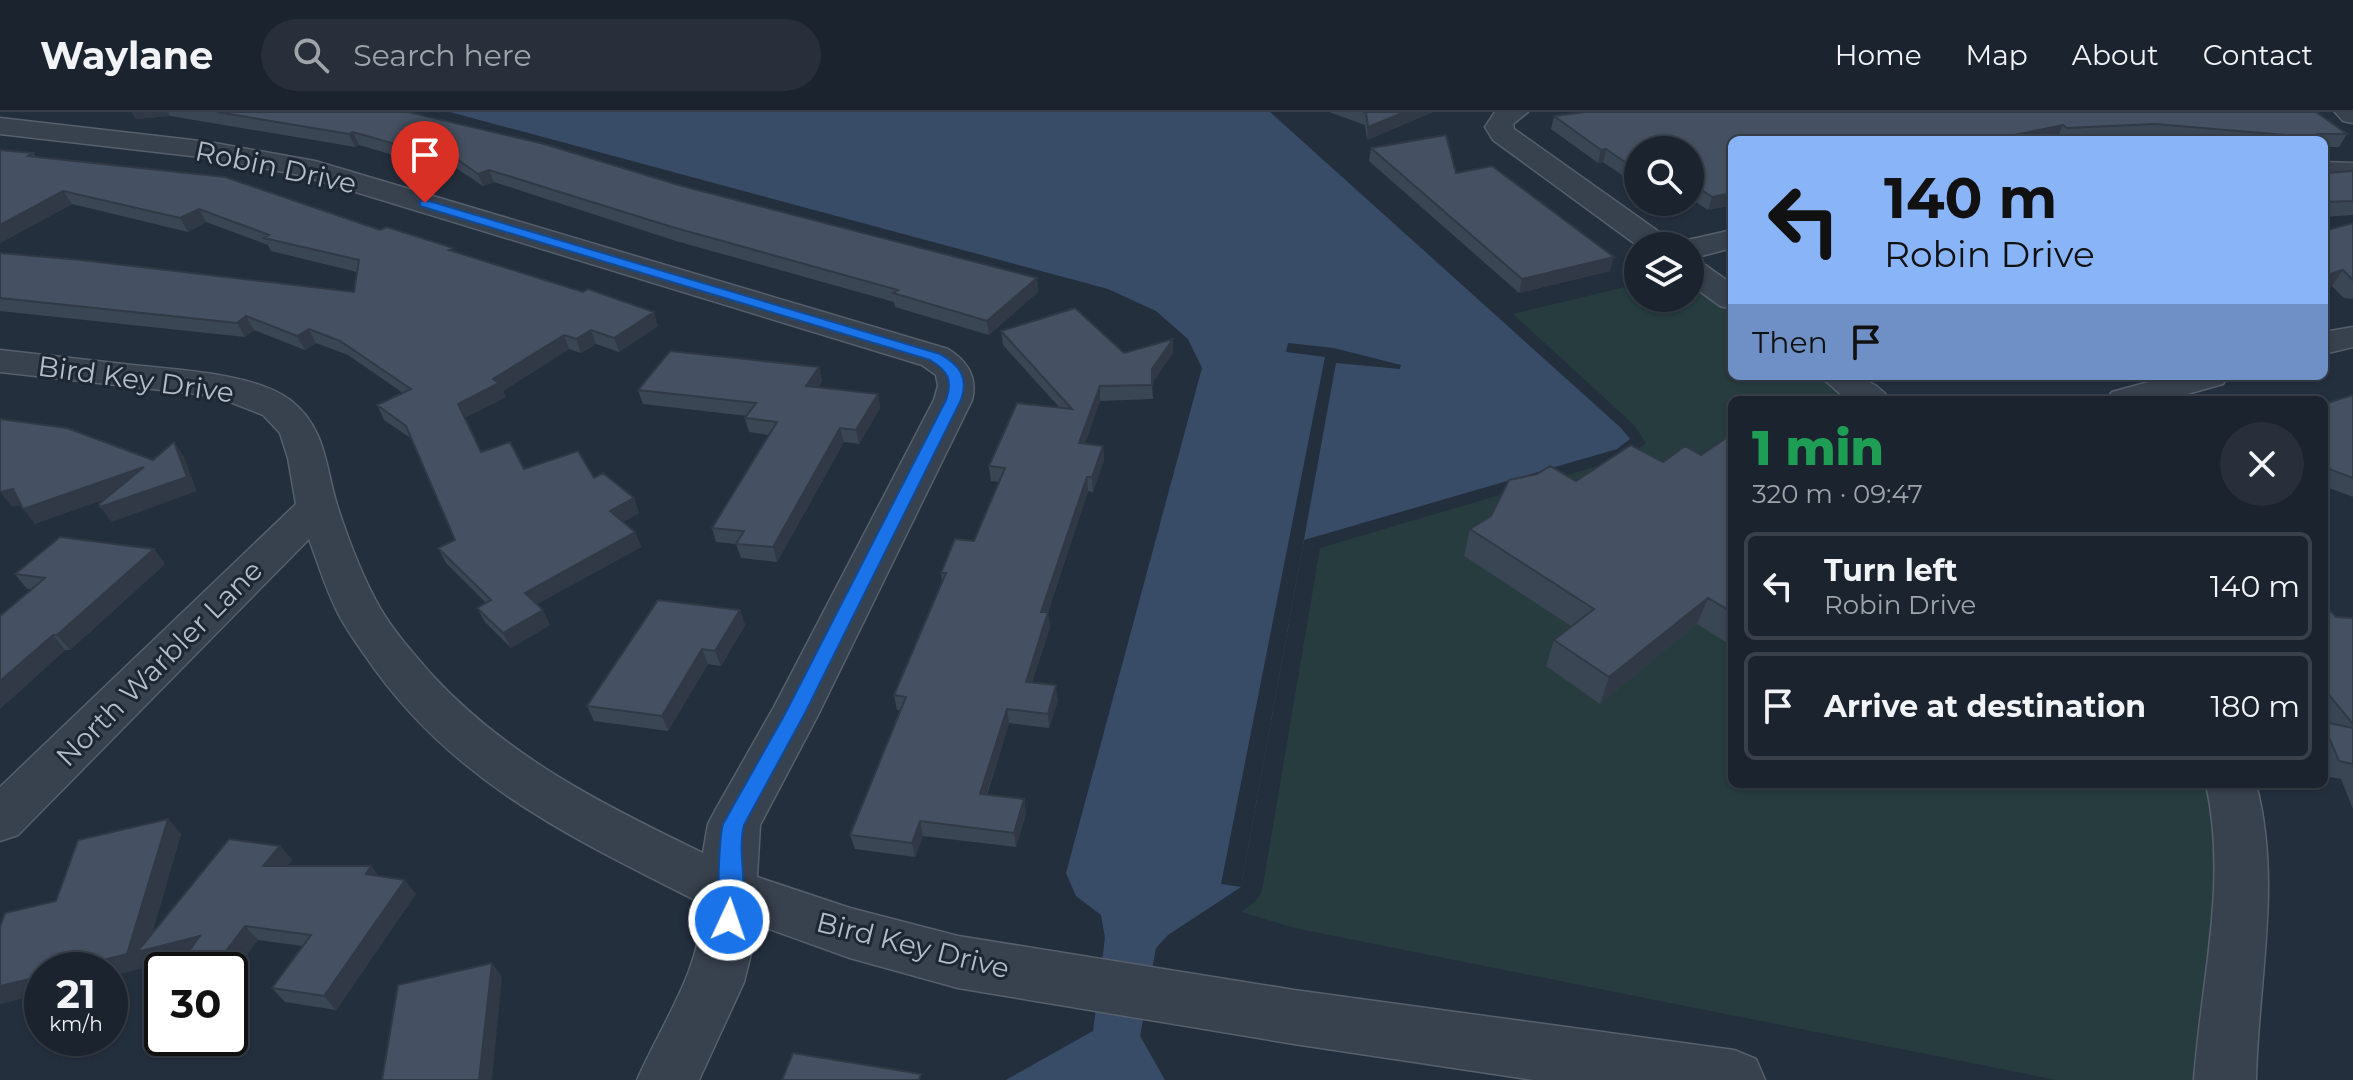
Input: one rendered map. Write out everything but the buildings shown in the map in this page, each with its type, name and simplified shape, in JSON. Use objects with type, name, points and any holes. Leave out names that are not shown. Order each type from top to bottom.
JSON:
[{"type":"street","points":[[1515,112],[1501,120],[1499,127],[1503,134],[1639,232]]},
{"type":"street","name":"Robin Drive","points":[[0,126],[209,150],[305,167],[920,352],[948,364],[957,377],[958,388],[953,400],[794,715],[734,824],[729,841],[732,892],[727,947],[668,1080]]},
{"type":"street","points":[[2328,171],[2353,172]]},
{"type":"street","points":[[1704,246],[1728,240]]},
{"type":"street","points":[[1704,279],[1728,296]]},
{"type":"street","points":[[2328,342],[2353,337]]},
{"type":"street","name":"Bird Key Drive","points":[[0,361],[215,385],[257,397],[276,407],[298,430],[308,458],[317,507],[360,613],[396,665],[443,718],[509,772],[579,817],[732,892],[850,933],[958,962],[1294,1017],[1734,1080]]},
{"type":"street","points":[[1844,380],[1866,396]]},
{"type":"street","points":[[2139,396],[2196,380]]},
{"type":"street","name":"North Warbler Lane","points":[[0,820],[317,507]]},
{"type":"street","points":[[2225,1080],[2229,1014],[2244,904],[2242,834],[2232,788]]},
{"type":"green space","points":[[1704,281],[1728,296],[1728,380],[1843,380],[1865,396],[1728,396],[1728,788],[2239,788],[2229,1080],[2056,1080],[1295,928],[1241,912],[1256,901],[1262,891],[1320,548],[1628,457],[1646,443],[1634,425],[1513,314],[1624,287],[1624,312],[1704,312]]},
{"type":"water","points":[[450,112],[1270,112],[1630,439],[1617,449],[1304,540],[1241,887],[1168,935],[1156,948],[1140,1036],[1165,1080],[1006,1080],[1093,1031],[1105,938],[1101,915],[1076,896],[1066,873],[1202,368],[1188,339],[1156,311],[1108,289]]},
{"type":"pier","points":[[1288,343],[1334,348],[1401,365],[1400,369],[1336,363],[1241,887],[1221,884],[1325,357],[1286,352]]},
{"type":"route","points":[[425,203],[935,357],[948,364],[957,377],[958,388],[953,400],[794,715],[734,824],[729,841],[732,892],[729,920]]}]
